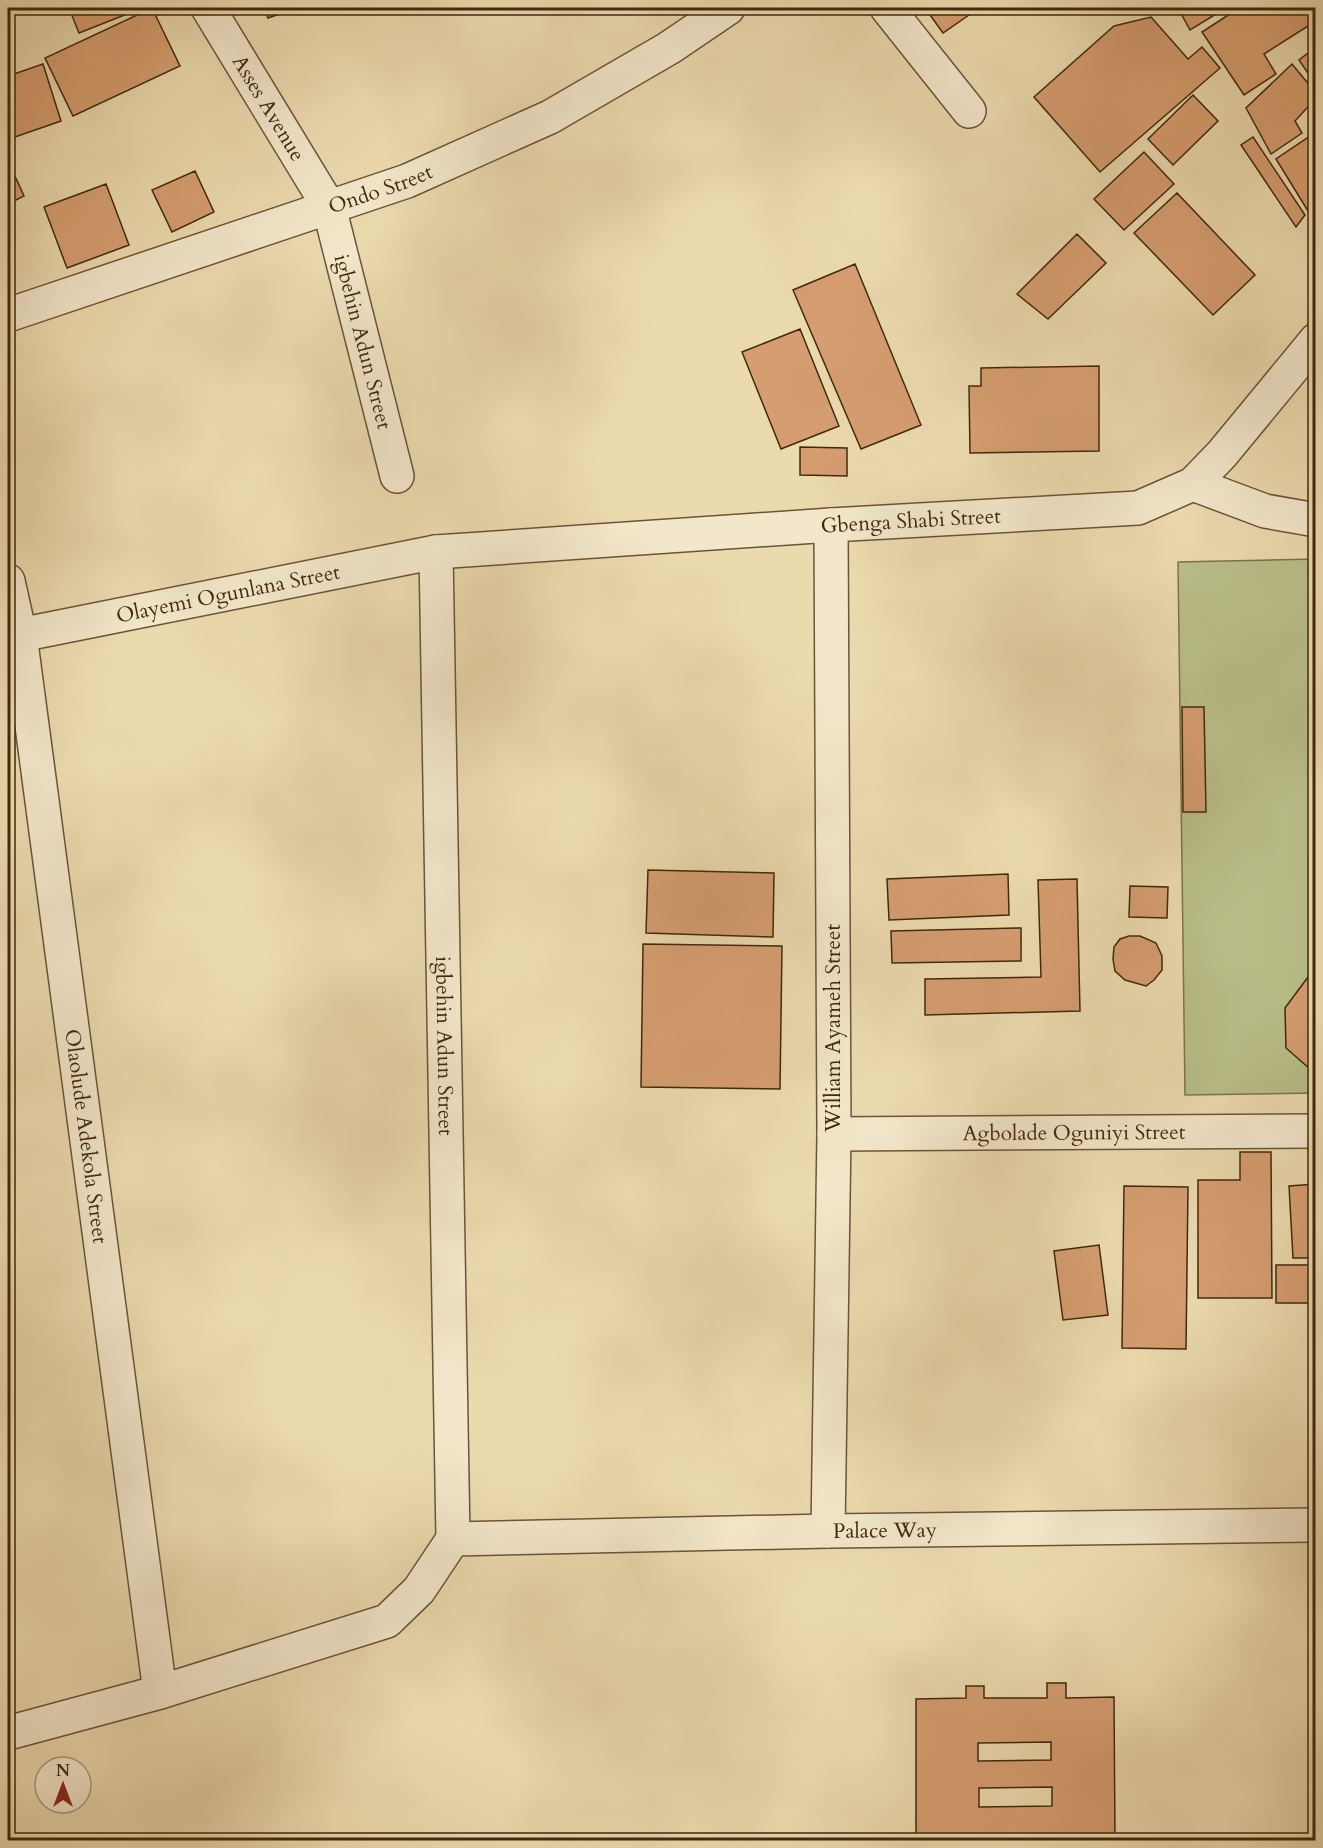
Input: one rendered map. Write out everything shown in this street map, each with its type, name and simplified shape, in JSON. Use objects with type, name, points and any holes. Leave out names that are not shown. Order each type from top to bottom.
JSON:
[{"type":"street","name":"Asses Avenue","points":[[207,8],[329,207]]},
{"type":"street","name":"Ondo Street","points":[[8,315],[407,181],[550,117],[669,48],[728,8]]},
{"type":"street","points":[[887,8],[969,111]]},
{"type":"street","name":"igbehin Adun Street","points":[[329,207],[397,476]]},
{"type":"street","name":"Gbenga Shabi Street","points":[[436,552],[831,525],[1138,508],[1192,484],[1222,454],[1316,340]]},
{"type":"street","points":[[1192,484],[1265,511],[1316,520]]},
{"type":"street","name":"William Ayameh Street","points":[[828,1531],[834,1134],[831,525]]},
{"type":"street","name":"igbehin Adun Street","points":[[436,552],[453,1539]]},
{"type":"street","name":"Olayemi Ogunlana Street","points":[[20,634],[436,552]]},
{"type":"street","name":"Olaolude Adekola Street","points":[[8,581],[20,634],[160,1692]]},
{"type":"street","name":"Agbolade Oguniyi Street","points":[[834,1134],[1316,1131]]},
{"type":"street","name":"Palace Way","points":[[453,1539],[828,1531],[1316,1525]]},
{"type":"street","points":[[8,1733],[160,1692],[387,1621],[419,1590],[453,1539]]},
{"type":"green space","points":[[1315,559],[1315,1093],[1185,1095],[1178,562]]},
{"type":"building","points":[[69,8],[130,8],[132,12],[79,33]]},
{"type":"building","points":[[152,8],[180,66],[73,116],[45,58]]},
{"type":"building","points":[[264,8],[297,8],[268,18]]},
{"type":"building","points":[[925,8],[979,8],[943,33]]},
{"type":"building","points":[[1178,8],[1226,8],[1190,30]]},
{"type":"building","points":[[1239,8],[1316,8],[1316,21],[1264,54],[1276,74],[1244,95],[1202,32]]},
{"type":"building","points":[[1151,17],[1188,59],[1202,47],[1220,68],[1100,172],[1034,97],[1114,26]]},
{"type":"building","points":[[1316,47],[1316,85],[1299,60]]},
{"type":"building","points":[[43,64],[61,121],[12,138],[8,124],[8,76]]},
{"type":"building","points":[[1292,64],[1316,93],[1316,98],[1295,121],[1302,133],[1271,154],[1246,108]]},
{"type":"building","points":[[1193,95],[1218,121],[1173,165],[1148,139]]},
{"type":"building","points":[[1316,132],[1316,224],[1276,159]]},
{"type":"building","points":[[1253,137],[1305,215],[1296,227],[1241,145]]},
{"type":"building","points":[[1144,152],[1174,184],[1124,230],[1094,199]]},
{"type":"building","points":[[8,161],[24,196],[8,204]]},
{"type":"building","points":[[195,171],[214,212],[172,232],[152,190]]},
{"type":"building","points":[[106,184],[129,245],[67,268],[44,207]]},
{"type":"building","points":[[1177,193],[1255,275],[1213,315],[1134,233]]},
{"type":"building","points":[[1077,234],[1106,263],[1048,319],[1017,294]]},
{"type":"building","points":[[855,264],[921,425],[861,449],[793,290]]},
{"type":"building","points":[[800,329],[839,426],[781,449],[742,352]]},
{"type":"building","points":[[1099,366],[1099,451],[970,453],[969,386],[981,386],[981,368]]},
{"type":"building","points":[[1316,404],[1316,417],[1309,411]]},
{"type":"building","points":[[800,447],[847,448],[847,476],[800,475]]},
{"type":"building","points":[[1182,707],[1204,707],[1206,812],[1183,812]]},
{"type":"building","points":[[648,870],[774,873],[773,937],[646,933]]},
{"type":"building","points":[[1008,874],[1009,915],[889,920],[887,879]]},
{"type":"building","points":[[1077,879],[1080,1011],[925,1015],[925,979],[1041,977],[1038,880]]},
{"type":"building","points":[[1130,886],[1168,887],[1167,918],[1129,917]]},
{"type":"building","points":[[1021,928],[1021,961],[892,963],[891,931]]},
{"type":"building","points":[[1140,936],[1156,943],[1162,956],[1162,970],[1146,986],[1125,980],[1115,971],[1114,947],[1120,939]]},
{"type":"building","points":[[643,944],[782,946],[780,1089],[641,1087]]},
{"type":"building","points":[[1308,977],[1316,977],[1316,1069],[1310,1069],[1286,1048],[1285,1008]]},
{"type":"building","points":[[1240,1152],[1271,1152],[1272,1298],[1198,1298],[1198,1180],[1240,1180]]},
{"type":"building","points":[[1316,1184],[1316,1258],[1293,1258],[1289,1186]]},
{"type":"building","points":[[1124,1186],[1188,1187],[1186,1349],[1122,1348]]},
{"type":"building","points":[[1099,1245],[1108,1315],[1063,1320],[1054,1251]]},
{"type":"building","points":[[1276,1265],[1316,1265],[1316,1303],[1276,1303]]},
{"type":"building","points":[[1047,1683],[1066,1683],[1066,1698],[1114,1697],[1115,1840],[916,1840],[916,1699],[966,1698],[966,1686],[984,1686],[984,1698],[1047,1698]],"holes":[[[1051,1742],[1051,1760],[978,1761],[978,1743]],[[1052,1787],[1052,1806],[979,1807],[979,1788]]]}]
